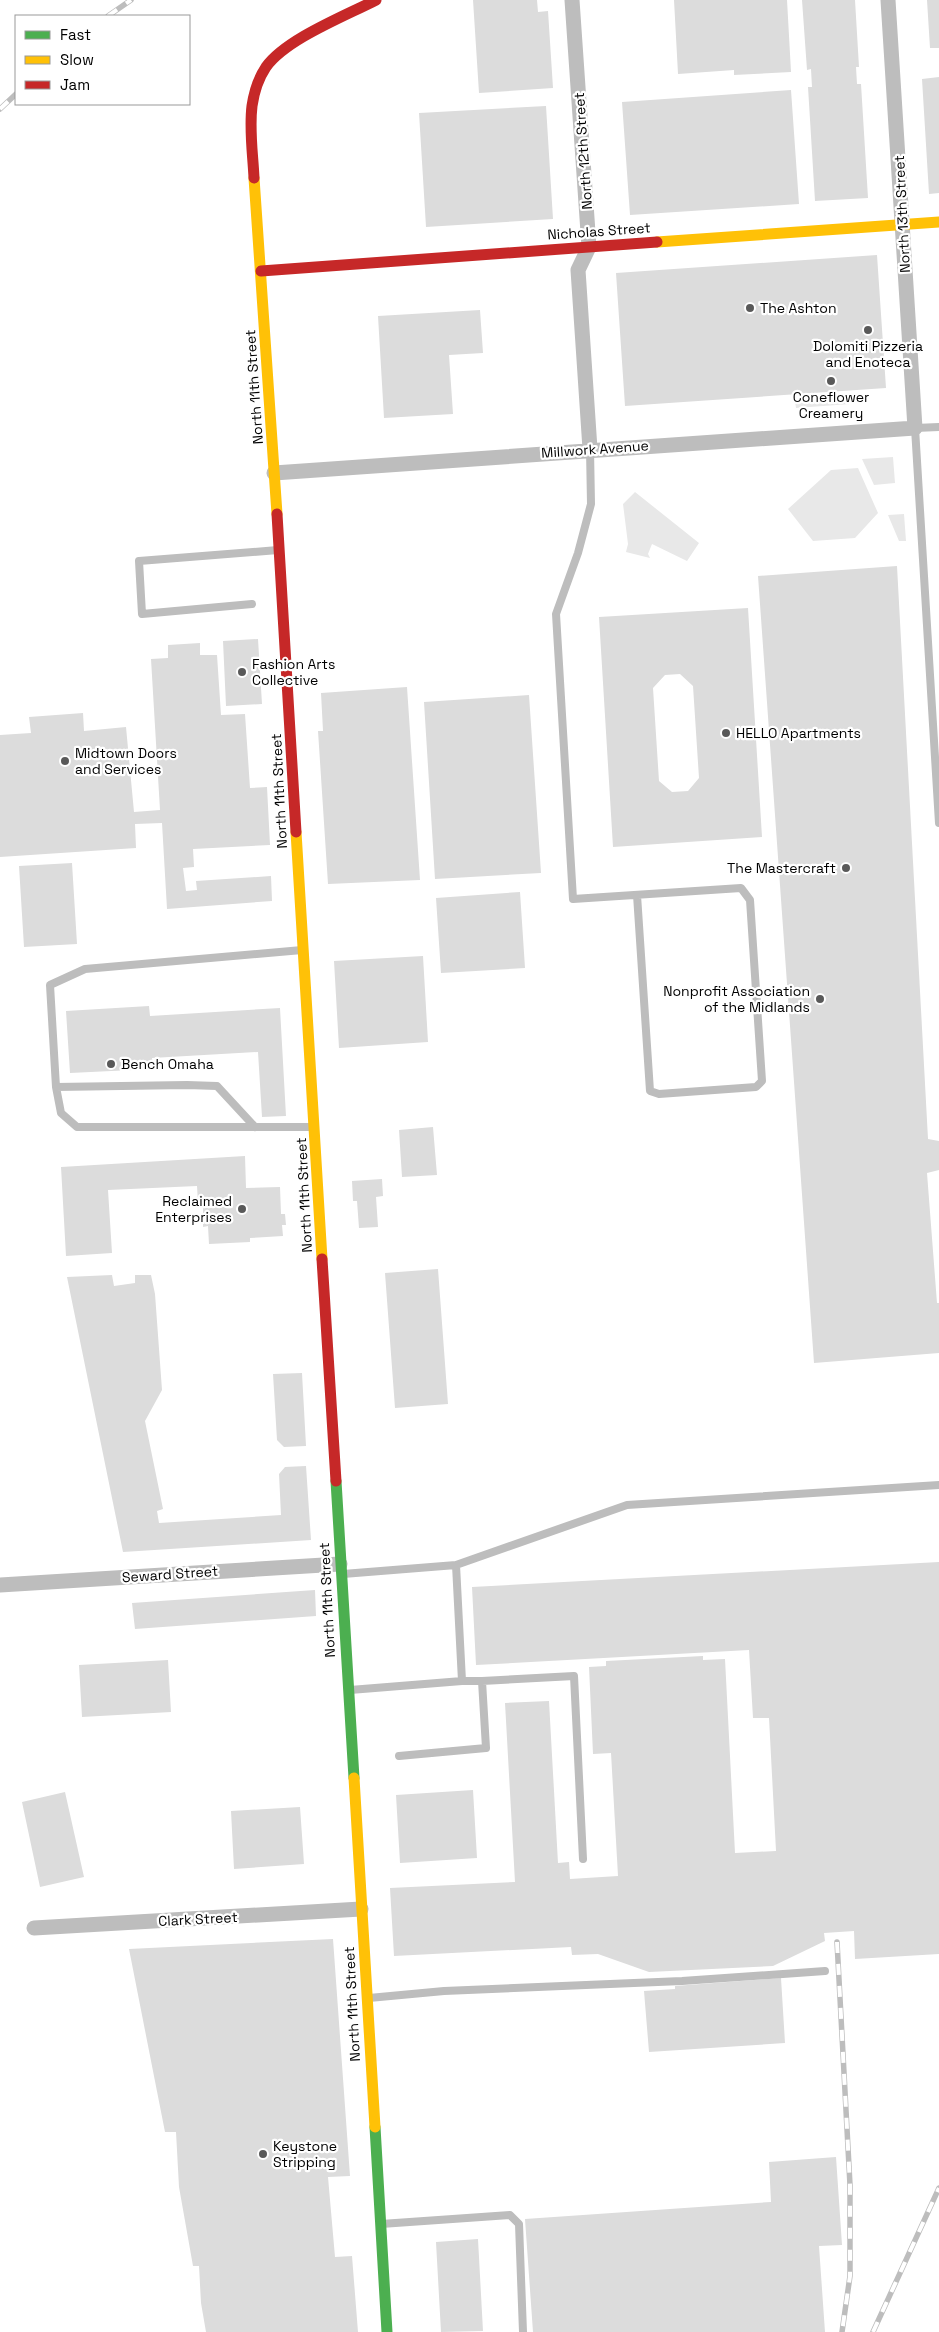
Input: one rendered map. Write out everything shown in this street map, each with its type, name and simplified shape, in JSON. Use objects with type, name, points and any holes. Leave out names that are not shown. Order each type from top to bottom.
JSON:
[{"type":"street","name":"North 11th Street","points":[[376,0],[292,43],[270,61],[256,87],[251,117],[280,550],[387,2332]]},
{"type":"street","name":"North 12th Street","points":[[572,0],[589,246],[578,270],[590,449]]},
{"type":"street","name":"North 13th Street","points":[[888,0],[915,428]]},
{"type":"street","name":"Nicholas Street","points":[[261,271],[939,222]]},
{"type":"street","name":"Millwork Avenue","points":[[274,473],[590,449],[915,428]]},
{"type":"street","name":"Seward Street","points":[[0,1585],[340,1569]]},
{"type":"street","name":"Clark Street","points":[[34,1928],[361,1909]]},
{"type":"lane","points":[[939,427],[915,428],[939,823]]},
{"type":"lane","points":[[590,449],[591,504],[578,553],[556,614],[574,899],[741,888],[750,900],[762,1081],[756,1087],[659,1094],[650,1091],[637,895]]},
{"type":"lane","points":[[252,604],[142,614],[139,560],[280,550]]},
{"type":"lane","points":[[304,950],[85,969],[50,985],[56,1087],[61,1113],[77,1127],[314,1127]]},
{"type":"lane","points":[[56,1087],[187,1084],[217,1086],[254,1127]]},
{"type":"lane","points":[[340,1569],[456,1565],[627,1506],[939,1485]]},
{"type":"lane","points":[[456,1565],[462,1681]]},
{"type":"lane","points":[[348,1690],[462,1681],[574,1676],[583,1859]]},
{"type":"lane","points":[[399,1756],[486,1748],[482,1681]]},
{"type":"lane","points":[[367,1998],[444,1991],[682,1981],[825,1971]]},
{"type":"lane","points":[[380,2224],[510,2215],[519,2224],[523,2332]]},
{"type":"shaded area","points":[[802,400],[802,403],[849,400],[850,404],[796,408],[795,401]]},
{"type":"shaded area","points":[[893,457],[895,483],[874,485],[862,459]]},
{"type":"shaded area","points":[[858,468],[878,513],[855,538],[813,541],[788,509],[831,470]]},
{"type":"shaded area","points":[[635,492],[699,543],[687,561],[652,544],[648,554],[650,558],[626,552],[628,544],[623,504]]},
{"type":"shaded area","points":[[904,514],[906,541],[899,541],[888,515]]},
{"type":"building","points":[[473,0],[537,0],[538,12],[548,11],[553,88],[479,93]]},
{"type":"building","points":[[674,0],[787,0],[791,72],[734,75],[734,70],[678,74]]},
{"type":"building","points":[[802,0],[855,0],[859,67],[856,67],[857,84],[861,84],[868,198],[815,201],[808,87],[812,87],[811,69],[807,70]]},
{"type":"building","points":[[927,0],[939,0],[939,48],[930,48]]},
{"type":"building","points":[[939,77],[939,193],[929,194],[922,79]]},
{"type":"building","points":[[791,90],[799,204],[630,215],[622,102]]},
{"type":"building","points":[[546,106],[553,219],[426,227],[419,113]]},
{"type":"building","name":"The Ashton","points":[[877,255],[886,388],[625,406],[616,273]]},
{"type":"building","points":[[480,310],[483,353],[449,355],[453,414],[384,418],[378,316]]},
{"type":"building","name":"The Mastercraft","points":[[897,566],[928,1139],[939,1141],[939,1170],[927,1173],[937,1303],[939,1303],[939,1353],[814,1363],[758,576]]},
{"type":"building","name":"HELLO Apartments","points":[[748,608],[762,837],[613,847],[599,617]],"holes":[[[680,674],[693,686],[699,778],[688,791],[672,792],[659,781],[653,688],[665,675]]]},
{"type":"building","name":"Fashion Arts Collective","points":[[258,639],[262,704],[226,706],[223,641]]},
{"type":"building","name":"Midtown Doors and Services","points":[[200,643],[200,655],[217,655],[221,715],[245,714],[250,788],[267,787],[270,845],[193,849],[194,867],[183,868],[186,891],[197,890],[196,881],[271,876],[272,901],[167,909],[162,823],[135,824],[136,848],[0,857],[0,735],[31,733],[29,717],[83,713],[84,731],[126,727],[134,812],[160,810],[151,659],[168,658],[168,645]]},
{"type":"building","points":[[407,687],[420,880],[328,884],[318,731],[323,731],[321,693]]},
{"type":"building","points":[[529,695],[541,873],[435,879],[424,702]]},
{"type":"building","points":[[72,863],[77,944],[24,947],[19,866]]},
{"type":"building","points":[[520,892],[525,968],[441,973],[436,898]]},
{"type":"building","points":[[423,956],[428,1042],[339,1048],[334,961]]},
{"type":"building","name":"Bench Omaha","points":[[149,1006],[150,1016],[280,1008],[286,1116],[262,1117],[258,1052],[152,1058],[153,1069],[70,1073],[66,1011]]},
{"type":"building","points":[[433,1127],[437,1175],[402,1177],[399,1130]]},
{"type":"building","name":"Reclaimed Enterprises","points":[[245,1156],[246,1188],[280,1187],[281,1214],[285,1214],[286,1225],[282,1225],[283,1236],[250,1238],[250,1242],[209,1244],[208,1226],[203,1227],[203,1203],[198,1203],[197,1186],[108,1190],[112,1253],[66,1256],[61,1167]]},
{"type":"building","points":[[382,1179],[383,1196],[376,1197],[378,1227],[359,1228],[357,1201],[353,1201],[352,1181]]},
{"type":"building","points":[[438,1269],[448,1404],[395,1408],[385,1273]]},
{"type":"building","points":[[112,1275],[114,1286],[135,1283],[135,1275],[151,1275],[155,1294],[162,1390],[145,1421],[163,1509],[157,1511],[159,1523],[281,1515],[279,1474],[285,1467],[306,1466],[311,1540],[123,1552],[67,1277]]},
{"type":"building","points":[[302,1373],[306,1446],[284,1447],[277,1440],[273,1374]]},
{"type":"building","points":[[939,1562],[939,1954],[855,1959],[854,1931],[824,1933],[825,1941],[773,1966],[649,1972],[598,1954],[572,1955],[571,1947],[394,1956],[390,1888],[515,1882],[505,1703],[549,1701],[558,1863],[569,1862],[570,1879],[618,1876],[611,1753],[593,1754],[589,1667],[606,1666],[606,1661],[703,1656],[703,1660],[725,1659],[735,1853],[776,1851],[769,1718],[753,1718],[749,1650],[476,1665],[472,1587]]},
{"type":"building","points":[[315,1590],[316,1616],[135,1629],[132,1603]]},
{"type":"building","points":[[168,1660],[171,1712],[82,1717],[79,1665]]},
{"type":"building","points":[[473,1790],[477,1858],[400,1863],[396,1795]]},
{"type":"building","points":[[65,1792],[84,1877],[40,1887],[22,1802]]},
{"type":"building","points":[[300,1807],[304,1864],[234,1869],[231,1811]]},
{"type":"building","name":"Keystone Stripping","points":[[333,1939],[350,2176],[328,2177],[335,2257],[352,2256],[358,2332],[206,2332],[201,2303],[199,2266],[193,2266],[179,2187],[176,2132],[165,2132],[129,1949]]},
{"type":"building","points":[[781,1978],[785,2043],[649,2052],[644,1991],[675,1989],[675,1986]]},
{"type":"building","points":[[836,2157],[842,2245],[819,2246],[825,2332],[533,2332],[525,2219],[771,2202],[769,2162]]},
{"type":"building","points":[[478,2239],[483,2331],[441,2332],[436,2242]]},
{"type":"railway","points":[[109,15],[131,0]]},
{"type":"railway","points":[[0,109],[15,95]]},
{"type":"railway","points":[[837,1942],[850,2185],[850,2276],[842,2332]]},
{"type":"railway","points":[[873,2332],[939,2188]]},
{"type":"traffic: fast","points":[[336,1481],[354,1778]]},
{"type":"traffic: fast","points":[[375,2127],[387,2332]]},
{"type":"traffic: slow","points":[[254,178],[277,514]]},
{"type":"traffic: slow","points":[[657,242],[939,222]]},
{"type":"traffic: slow","points":[[296,832],[322,1259]]},
{"type":"traffic: slow","points":[[354,1778],[375,2127]]},
{"type":"traffic: jam","points":[[254,178],[251,115],[257,86],[266,67],[287,47],[301,38],[376,0]]},
{"type":"traffic: jam","points":[[261,271],[657,242]]},
{"type":"traffic: jam","points":[[277,514],[296,832]]},
{"type":"traffic: jam","points":[[322,1259],[336,1481]]},
{"type":"place","name":"The Ashton","points":[[750,308]]},
{"type":"place","name":"Dolomiti Pizzeria and Enoteca","points":[[868,330]]},
{"type":"place","name":"Coneflower Creamery","points":[[831,381]]},
{"type":"place","name":"Fashion Arts Collective","points":[[242,672]]},
{"type":"place","name":"HELLO Apartments","points":[[726,733]]},
{"type":"place","name":"Midtown Doors and Services","points":[[65,761]]},
{"type":"place","name":"The Mastercraft","points":[[846,868]]},
{"type":"place","name":"Nonprofit Association of the Midlands","points":[[820,999]]},
{"type":"place","name":"Bench Omaha","points":[[111,1064]]},
{"type":"place","name":"Reclaimed Enterprises","points":[[242,1209]]},
{"type":"place","name":"Keystone Stripping","points":[[263,2154]]}]
